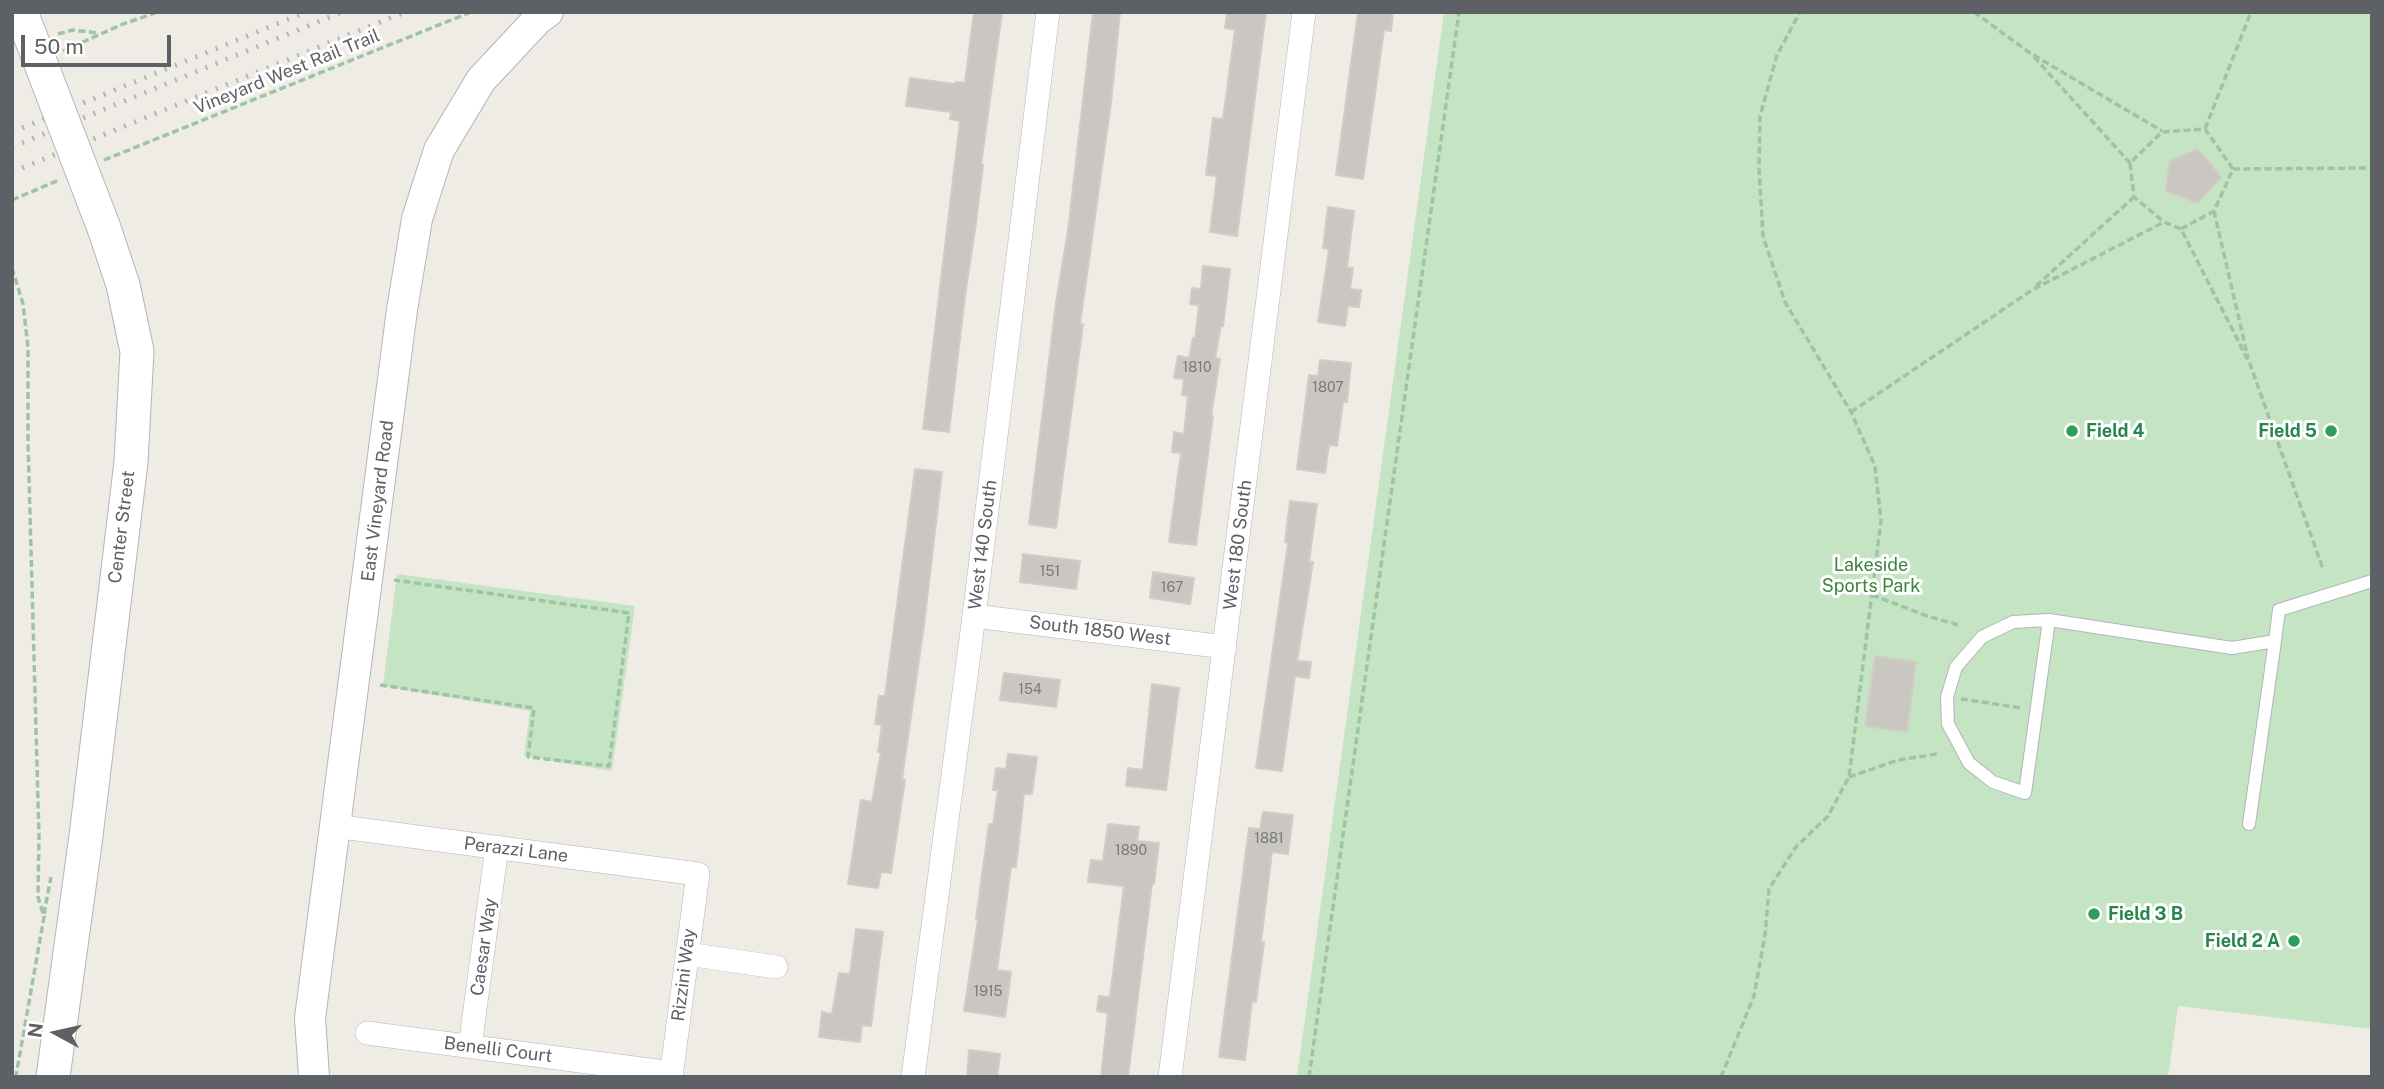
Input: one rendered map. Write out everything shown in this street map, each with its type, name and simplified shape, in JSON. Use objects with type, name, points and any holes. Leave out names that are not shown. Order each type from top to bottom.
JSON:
[{"type":"main road","name":"Center Street","points":[[21,12],[104,228],[123,285],[137,351],[131,462],[55,1068]]},
{"type":"street","name":"West 140 South","points":[[914,1077],[1048,12]]},
{"type":"street","name":"West 180 South","points":[[1170,1077],[1304,12]]},
{"type":"street","name":"East Vineyard Road","points":[[314,1077],[310,1018],[402,310],[417,219],[439,150],[481,80],[543,16]]},
{"type":"street","name":"South 1850 West","points":[[974,616],[1226,647]]},
{"type":"street","name":"Perazzi Lane","points":[[334,826],[698,874]]},
{"type":"street","name":"Caesar Way","points":[[470,1046],[497,848]]},
{"type":"street","name":"Rizzini Way","points":[[671,1075],[698,874]]},
{"type":"street","points":[[687,954],[776,967]]},
{"type":"street","name":"East Vineyard Road","points":[[290,1077],[310,1018]]},
{"type":"street","name":"Benelli Court","points":[[367,1033],[671,1075]]},
{"type":"lane","points":[[2249,824],[2279,610],[2372,581]]},
{"type":"lane","points":[[2049,620],[2025,793],[1993,782],[1969,763],[1948,724],[1947,697],[1956,667],[1982,638],[2013,622],[2049,620],[2232,648],[2275,641]]},
{"type":"path","points":[[63,51],[123,24],[158,12]]},
{"type":"path","name":"Vineyard West Rail Trail","points":[[113,157],[471,12]]},
{"type":"path","points":[[1309,1077],[1459,12]]},
{"type":"path","points":[[1721,1077],[1754,996],[1765,935],[1769,889],[1794,848],[1828,816],[1849,777],[1881,521],[1875,466],[1851,412],[1785,302],[1763,236],[1759,169],[1760,116],[1777,55],[1800,12]]},
{"type":"path","points":[[1975,12],[2030,53],[2162,132],[2205,129]]},
{"type":"path","points":[[2205,129],[2251,12]]},
{"type":"path","points":[[2030,53],[2130,163],[2134,197],[2164,222],[2181,229],[2250,364]]},
{"type":"path","points":[[2205,129],[2233,169]]},
{"type":"path","points":[[2130,163],[2162,132]]},
{"type":"path","points":[[2233,169],[2372,168]]},
{"type":"path","points":[[2181,229],[2214,211],[2233,169]]},
{"type":"path","points":[[12,200],[57,181]]},
{"type":"path","points":[[2032,290],[2134,197]]},
{"type":"path","points":[[2214,211],[2250,364],[2323,569]]},
{"type":"path","points":[[1851,412],[2032,290],[2164,222]]},
{"type":"path","points":[[12,268],[23,304],[28,346],[28,441],[39,837],[38,898],[44,916],[16,1076]]},
{"type":"path","points":[[380,685],[534,708],[528,757],[608,766],[629,613],[394,580]]},
{"type":"path","points":[[1872,595],[1959,625]]},
{"type":"path","points":[[1947,697],[2036,710]]},
{"type":"path","points":[[1849,777],[1898,760],[1937,754]]},
{"type":"green space","name":"Lakeside Sports Park","points":[[1444,12],[2372,12],[2372,1029],[2178,1006],[2168,1077],[1297,1077]]},
{"type":"green space","points":[[397,574],[635,606],[612,771],[524,756],[530,711],[383,686]]},
{"type":"building","points":[[974,12],[1002,12],[949,432],[923,429],[960,121],[950,119],[951,112],[906,106],[910,78],[965,83]]},
{"type":"building","points":[[1093,12],[1120,12],[1111,103],[1080,324],[1083,324],[1056,528],[1029,524],[1056,303],[1068,231]]},
{"type":"building","points":[[1227,12],[1266,12],[1237,236],[1210,232],[1217,176],[1206,175],[1213,118],[1223,119],[1235,30],[1225,28]]},
{"type":"building","points":[[1358,12],[1393,12],[1391,31],[1384,30],[1363,179],[1336,175]]},
{"type":"building","points":[[2198,149],[2221,177],[2198,203],[2166,191],[2170,161]]},
{"type":"building","points":[[1328,207],[1354,211],[1347,268],[1353,268],[1350,289],[1361,290],[1359,307],[1348,306],[1345,326],[1318,322],[1329,249],[1323,248]]},
{"type":"building","points":[[1203,266],[1230,269],[1223,326],[1215,358],[1220,359],[1196,545],[1169,542],[1181,453],[1172,452],[1174,432],[1184,434],[1188,396],[1182,395],[1184,379],[1174,378],[1178,356],[1189,358],[1193,338],[1195,339],[1199,305],[1190,304],[1192,288],[1201,289]]},
{"type":"building","points":[[1320,360],[1351,363],[1347,402],[1343,402],[1337,446],[1329,445],[1325,473],[1297,469],[1309,375],[1318,376]]},
{"type":"building","points":[[915,469],[942,472],[902,779],[905,780],[891,873],[881,872],[878,888],[848,884],[861,800],[872,802],[881,752],[878,752],[882,725],[875,724],[879,696],[885,696]]},
{"type":"building","points":[[1290,501],[1317,504],[1309,562],[1313,562],[1297,661],[1311,662],[1309,678],[1295,676],[1282,771],[1256,768],[1288,543],[1285,542]]},
{"type":"building","points":[[1023,554],[1080,561],[1076,589],[1020,582]]},
{"type":"building","points":[[1153,572],[1194,578],[1190,604],[1150,598]]},
{"type":"building","points":[[1875,656],[1916,662],[1907,732],[1865,726]]},
{"type":"building","points":[[1004,673],[1060,680],[1056,707],[1000,700]]},
{"type":"building","points":[[1152,684],[1179,688],[1166,790],[1126,786],[1128,768],[1143,770]]},
{"type":"building","points":[[1008,754],[1037,757],[1032,794],[1024,794],[1016,867],[1011,867],[997,970],[1011,972],[1005,1017],[964,1011],[989,824],[993,825],[998,790],[993,790],[996,768],[1006,769]]},
{"type":"building","points":[[1263,812],[1293,815],[1288,854],[1272,852],[1261,942],[1264,942],[1256,1002],[1252,1001],[1245,1060],[1219,1057],[1249,828],[1260,829]]},
{"type":"building","points":[[1108,824],[1139,827],[1137,841],[1159,843],[1128,1077],[1101,1077],[1108,1013],[1097,1011],[1099,996],[1110,997],[1124,886],[1088,882],[1091,860],[1103,861]]},
{"type":"building","points":[[856,929],[883,932],[871,1026],[862,1025],[860,1042],[819,1037],[822,1012],[832,1014],[839,973],[850,974]]},
{"type":"building","points":[[969,1050],[1000,1054],[997,1077],[967,1077]]},
{"type":"railway","points":[[12,132],[306,12]]},
{"type":"railway","points":[[12,147],[342,12]]},
{"type":"railway","points":[[12,172],[405,12]]},
{"type":"place","name":"Field 4","points":[[2072,431]]},
{"type":"place","name":"Field 5","points":[[2331,431]]},
{"type":"place","name":"Field 3 B","points":[[2094,914]]},
{"type":"place","name":"Field 2 A","points":[[2294,941]]}]
